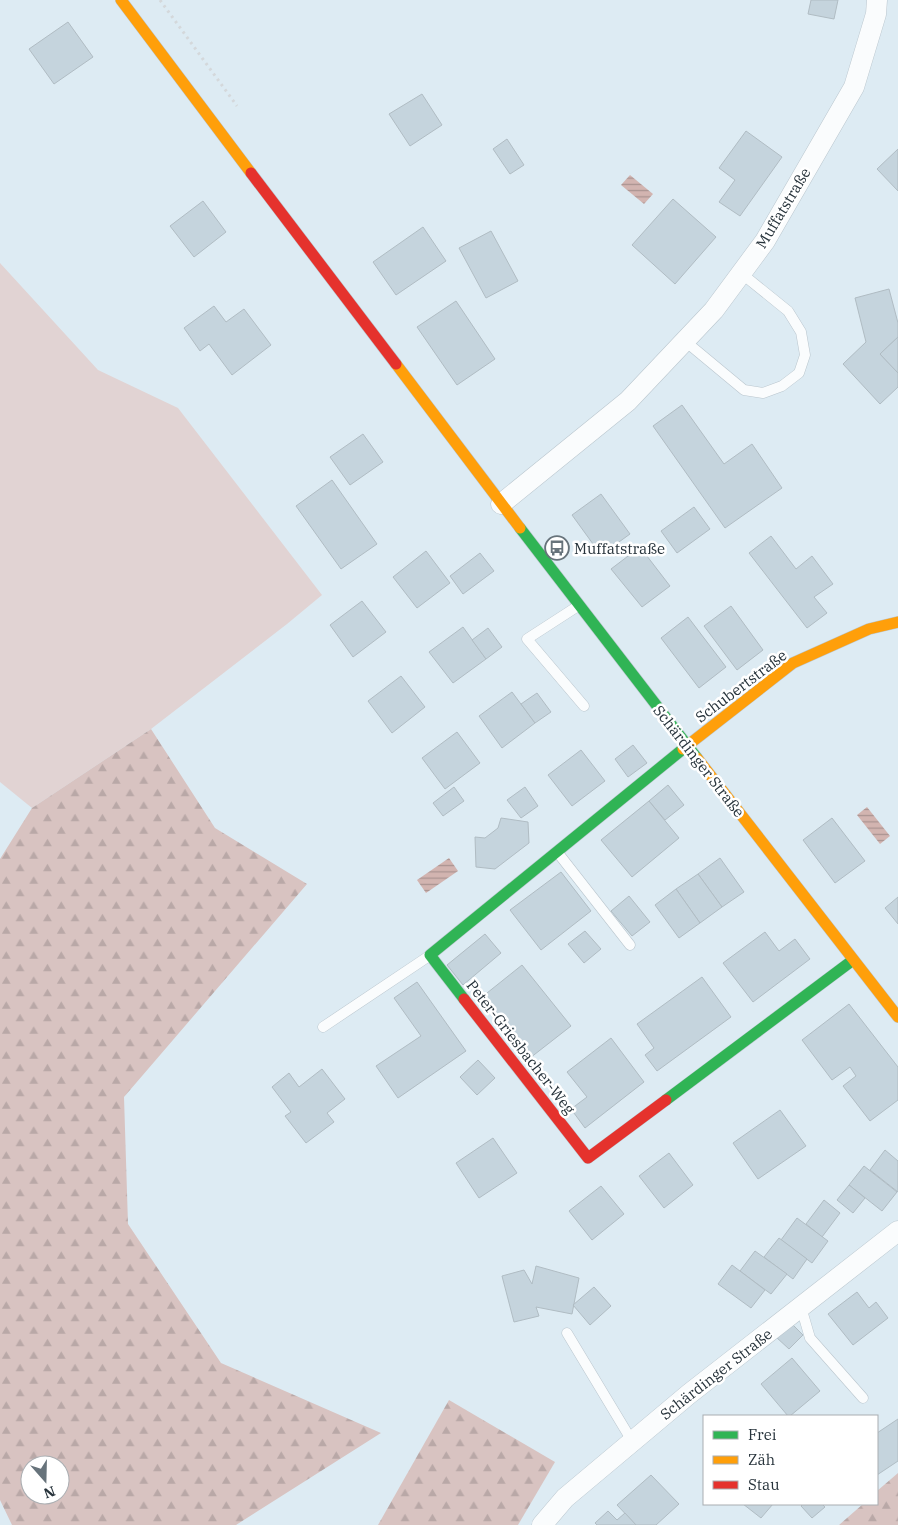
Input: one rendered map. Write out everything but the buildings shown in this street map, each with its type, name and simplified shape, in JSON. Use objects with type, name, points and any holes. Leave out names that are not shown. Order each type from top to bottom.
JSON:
[{"type":"main road","name":"Schärdinger Straße","points":[[121,0],[579,606],[898,1017]]},
{"type":"main road","name":"Schubertstraße","points":[[687,745],[793,663],[869,628],[898,622]]},
{"type":"main road","points":[[430,955],[687,745]]},
{"type":"main road","name":"Peter-Griesbacher-Weg","points":[[430,955],[588,1158],[853,960]]},
{"type":"street","name":"Muffatstraße","points":[[502,504],[628,401],[714,310],[765,241],[854,87],[876,14],[877,0]]},
{"type":"street","name":"Schärdinger Straße","points":[[550,1522],[565,1498],[632,1441],[689,1394],[898,1231]]},
{"type":"lane","points":[[685,341],[744,390],[764,393],[782,386],[799,373],[805,355],[801,332],[788,312],[741,273]]},
{"type":"lane","points":[[579,606],[528,639],[584,706]]},
{"type":"lane","points":[[557,852],[630,944]]},
{"type":"lane","points":[[323,1027],[430,955]]},
{"type":"lane","points":[[801,1307],[810,1338],[863,1398]]},
{"type":"lane","points":[[566,1333],[632,1441]]},
{"type":"shaded area","points":[[630,175],[653,194],[644,204],[621,185]]},
{"type":"shaded area","points":[[0,263],[98,370],[178,408],[322,595],[151,729],[32,808],[0,782]]},
{"type":"shaded area","points":[[867,807],[890,836],[880,844],[857,815]]},
{"type":"shaded area","points":[[449,858],[458,871],[426,893],[417,880]]},
{"type":"green space","points":[[151,729],[215,828],[307,884],[124,1097],[128,1224],[221,1363],[381,1433],[236,1525],[12,1525],[0,1500],[0,859],[32,808]]},
{"type":"green space","points":[[449,1400],[555,1462],[518,1525],[378,1525]]},
{"type":"green space","points":[[898,1473],[898,1525],[839,1525],[862,1505],[878,1505],[878,1490]]},
{"type":"traffic: fast","points":[[520,528],[697,758]]},
{"type":"traffic: fast","points":[[464,999],[430,955],[683,749]]},
{"type":"traffic: fast","points":[[666,1100],[853,960]]},
{"type":"traffic: slow","points":[[121,0],[251,173]]},
{"type":"traffic: slow","points":[[396,364],[520,528]]},
{"type":"traffic: slow","points":[[683,749],[793,663],[869,629],[898,622]]},
{"type":"traffic: slow","points":[[697,758],[898,1017]]},
{"type":"traffic: jam","points":[[251,173],[396,364]]},
{"type":"traffic: jam","points":[[464,999],[588,1158],[666,1100]]},
{"type":"place","name":"Muffatstraße","points":[[557,548]]}]
